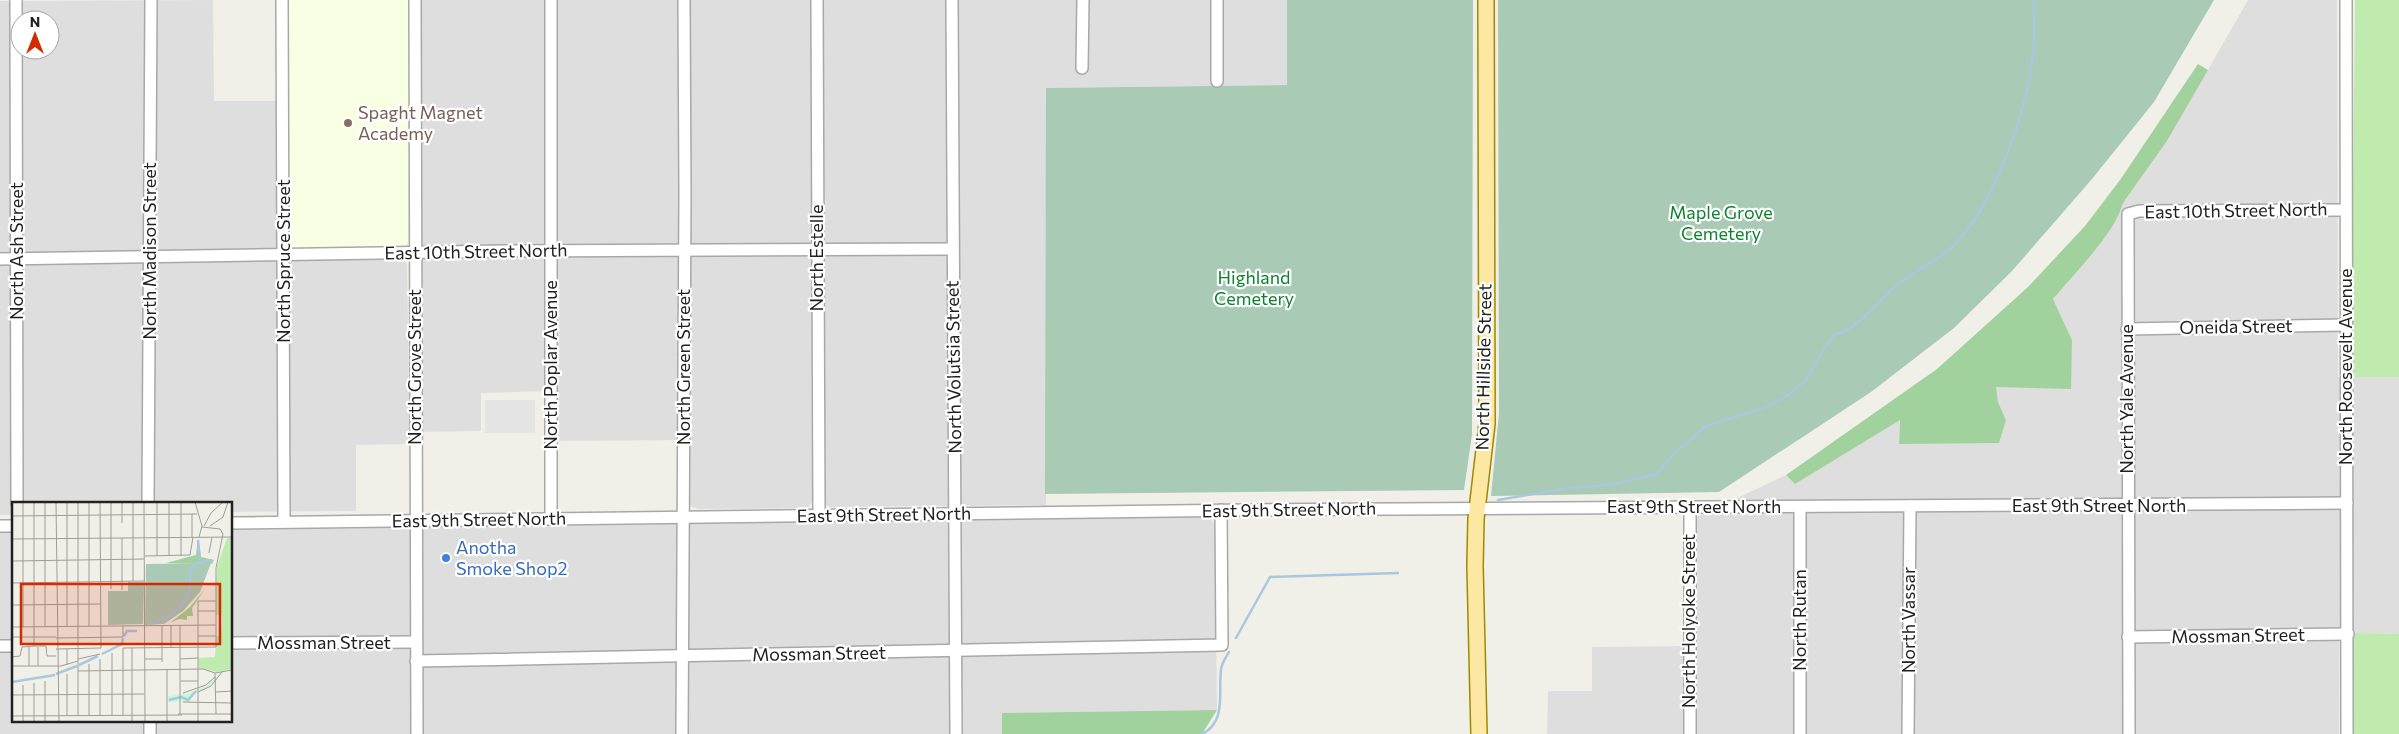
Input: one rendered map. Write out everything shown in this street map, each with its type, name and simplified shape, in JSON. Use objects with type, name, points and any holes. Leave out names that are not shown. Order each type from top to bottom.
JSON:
[{"type":"main road","name":"North Hillside Street","points":[[1479,734],[1475,566],[1476,508],[1487,424],[1486,0]]},
{"type":"street","name":"North Ash Street","points":[[16,0],[17,502]]},
{"type":"street","name":"North Madison Street","points":[[148,502],[151,0]]},
{"type":"street","name":"North Spruce Street","points":[[282,0],[284,522]]},
{"type":"street","name":"North Grove Street","points":[[415,0],[417,734]]},
{"type":"street","name":"North Poplar Avenue","points":[[551,0],[552,519]]},
{"type":"street","name":"North Green Street","points":[[682,734],[685,250],[684,0]]},
{"type":"street","name":"North Estelle","points":[[817,0],[816,250],[819,516]]},
{"type":"street","name":"North Volutsia Street","points":[[952,0],[956,734]]},
{"type":"street","points":[[1082,68],[1083,0]]},
{"type":"street","points":[[1217,0],[1218,81]]},
{"type":"street","name":"North Roosevelt Avenue","points":[[2346,0],[2347,734]]},
{"type":"street","name":"East 10th Street North","points":[[2128,214],[2139,211],[2345,210]]},
{"type":"street","name":"North Yale Avenue","points":[[2128,214],[2129,734]]},
{"type":"street","name":"East 10th Street North","points":[[0,259],[415,252],[952,249]]},
{"type":"street","name":"Oneida Street","points":[[2127,329],[2346,325]]},
{"type":"street","name":"East 9th Street North","points":[[232,523],[1221,510],[2347,504]]},
{"type":"street","name":"North Rutan","points":[[1800,506],[1800,734]]},
{"type":"street","name":"North Vassar","points":[[1908,734],[1910,506]]},
{"type":"street","name":"North Holyoke Street","points":[[1690,507],[1690,734]]},
{"type":"street","name":"Mossman Street","points":[[416,661],[1222,645],[1221,510]]},
{"type":"street","name":"Mossman Street","points":[[2128,637],[2348,634]]},
{"type":"street","name":"Mossman Street","points":[[232,643],[416,642]]},
{"type":"shaded area","points":[[213,0],[214,101],[276,101],[276,260],[405,260],[407,265],[410,444],[356,445],[356,511],[232,512],[232,502],[12,502],[12,515],[0,515],[0,1]]},
{"type":"shaded area","name":"Spaght Magnet Academy","points":[[287,0],[408,0],[408,242],[404,248],[290,248],[288,246]]},
{"type":"shaded area","points":[[419,0],[1287,0],[1287,85],[1046,88],[1046,509],[1041,505],[830,507],[823,504],[821,95],[811,95],[812,502],[807,508],[698,509],[690,506],[688,502],[688,440],[555,441],[554,391],[481,393],[481,431],[420,432]]},
{"type":"shaded area","points":[[2248,0],[2337,0],[2338,377],[2399,377],[2399,634],[2339,633],[2339,734],[1547,734],[1548,691],[1592,691],[1592,647],[1693,646],[1693,519],[1786,475],[1795,484],[1900,419],[1899,444],[2006,420],[1998,402],[1995,387],[2072,340],[2053,299],[2097,247],[2121,211],[2123,203],[2167,141]]},
{"type":"shaded area","points":[[485,400],[535,400],[535,433],[485,433]]},
{"type":"shaded area","points":[[1205,517],[1211,519],[1215,526],[1217,710],[1002,713],[1002,734],[0,734],[0,533],[12,533],[12,722],[232,722],[232,530]]},
{"type":"green space","name":"Highland Cemetery","points":[[1287,0],[1473,0],[1472,434],[1464,490],[1045,494],[1046,88],[1287,85]]},
{"type":"green space","name":"Maple Grove Cemetery","points":[[1498,0],[2214,0],[2154,102],[2092,179],[2012,271],[1954,328],[1871,392],[1719,492],[1491,496],[1499,413]]},
{"type":"green space","points":[[2355,0],[2399,0],[2399,377],[2351,377]]},
{"type":"green space","points":[[2198,64],[2208,70],[2167,141],[2123,203],[2112,227],[2103,240],[2053,299],[2072,340],[2071,389],[1996,387],[1998,402],[2006,420],[1999,443],[1899,444],[1900,420],[1795,484],[1786,475],[1937,369],[2028,287],[2085,226],[2120,180]]},
{"type":"green space","points":[[2352,633],[2399,634],[2399,734],[2352,734]]},
{"type":"green space","points":[[1217,710],[1202,734],[1002,734],[1002,713]]},
{"type":"waterway","points":[[1498,500],[1562,489],[1615,484],[1656,474],[1676,452],[1706,426],[1763,408],[1787,396],[1806,380],[1835,334],[1849,329],[1872,310],[1897,285],[1950,249],[1981,210],[2006,158],[2016,130],[2030,76],[2034,33],[2033,0]]},
{"type":"waterway","points":[[1236,638],[1270,577],[1398,573]]},
{"type":"waterway","points":[[1202,734],[1210,729],[1218,714],[1221,668],[1229,652]]},
{"type":"place","name":"Spaght Magnet Academy","points":[[348,123]]},
{"type":"place","name":"Anotha Smoke Shop2","points":[[446,558]]}]
